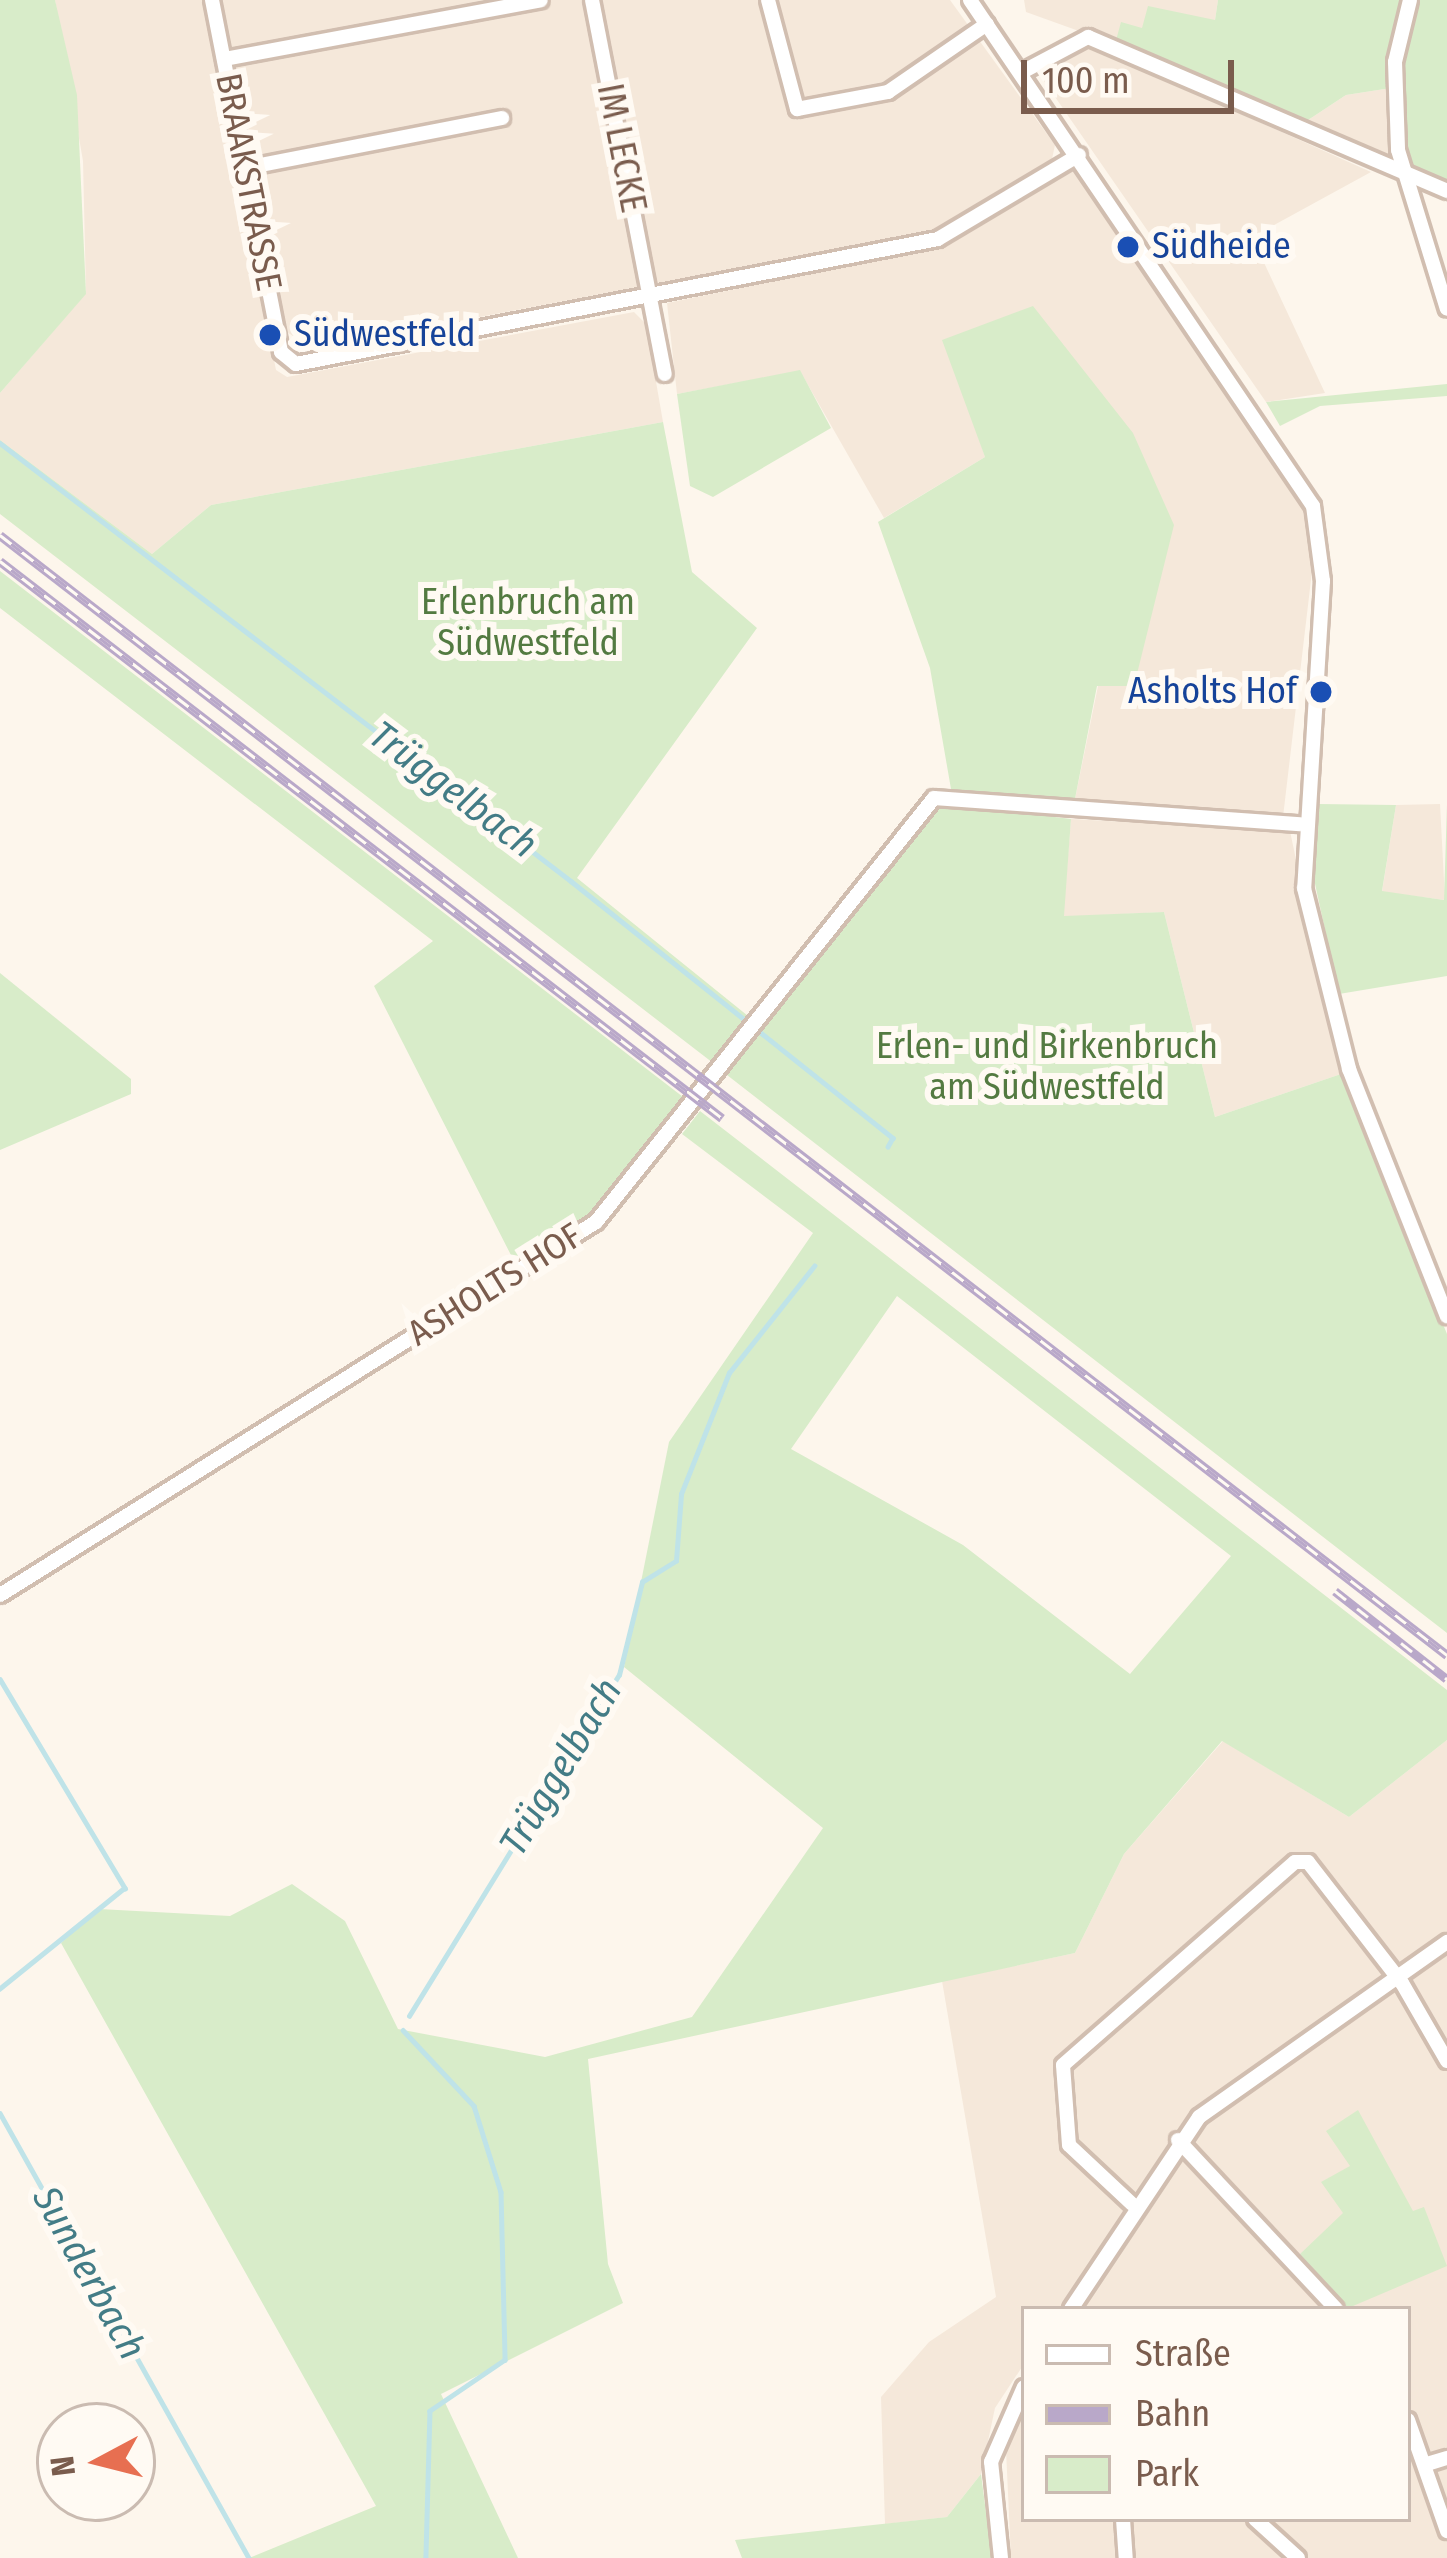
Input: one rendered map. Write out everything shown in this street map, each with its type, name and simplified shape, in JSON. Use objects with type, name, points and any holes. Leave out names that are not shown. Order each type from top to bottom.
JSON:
[{"type":"street","name":"BRAAKSTRASSE","points":[[212,0],[289,362],[650,296]]},
{"type":"street","points":[[224,59],[541,0]]},
{"type":"street","name":"IM LECKE","points":[[592,0],[650,296]]},
{"type":"street","points":[[769,0],[797,109],[888,92],[987,24]]},
{"type":"street","points":[[970,0],[1313,506],[1322,581],[1300,824],[1341,1046],[1447,1316]]},
{"type":"street","points":[[1410,0],[1395,62],[1403,176],[1447,309]]},
{"type":"street","points":[[1022,72],[1088,38],[1447,191]]},
{"type":"street","points":[[245,168],[502,118]]},
{"type":"street","points":[[665,374],[650,296],[938,239],[1078,155]]},
{"type":"street","name":"ASHOLTS HOF","points":[[0,1595],[596,1222],[748,1039],[934,798],[1072,812],[1300,824]]},
{"type":"street","points":[[1132,2204],[1082,2164],[1063,2131],[1058,2091],[1079,2042],[1299,1860],[1394,1977],[1447,2061]]},
{"type":"street","points":[[1073,2306],[1132,2204],[1178,2140],[1227,2092],[1447,1942]]},
{"type":"street","points":[[1178,2140],[1333,2306]]},
{"type":"street","points":[[1001,2558],[991,2462],[1021,2394]]},
{"type":"street","points":[[1411,2427],[1447,2531]]},
{"type":"street","points":[[1427,2464],[1447,2458]]},
{"type":"street","points":[[1123,2522],[1126,2558]]},
{"type":"street","points":[[1258,2522],[1298,2558]]},
{"type":"shaded area","points":[[55,0],[203,0],[276,370],[287,377],[634,312],[646,324],[663,422],[211,505],[152,554],[0,440],[0,393],[86,293],[83,161]]},
{"type":"shaded area","points":[[221,0],[950,0],[1055,145],[1052,159],[982,212],[932,231],[312,349],[287,332]]},
{"type":"shaded area","points":[[1024,0],[1218,0],[1215,20],[1142,28],[1115,44],[1026,12]]},
{"type":"shaded area","points":[[1087,45],[1371,172],[1252,237],[1325,393],[1266,402],[1044,81],[1049,63]]},
{"type":"shaded area","points":[[1391,88],[1393,165],[1302,124],[1346,95]]},
{"type":"shaded area","points":[[1073,170],[1302,506],[1313,563],[1283,817],[1074,804],[1098,686],[976,428],[985,457],[884,518],[800,371],[677,394],[667,303],[938,248]]},
{"type":"shaded area","points":[[1440,804],[1445,900],[1382,892],[1396,805]]},
{"type":"shaded area","points":[[1071,819],[1290,831],[1341,1074],[1215,1117],[1164,912],[1063,917]]},
{"type":"shaded area","points":[[1447,1740],[1447,2558],[1011,2558],[1006,2450],[1021,2414],[1021,2522],[1411,2522],[1411,2306],[1021,2306],[1021,2369],[995,2408],[981,2474],[947,2517],[885,2524],[881,2397],[929,2342],[996,2297],[942,1981],[1075,1953],[1124,1854],[1223,1741],[1349,1817]]},
{"type":"green space","points":[[0,0],[55,0],[77,95],[86,294],[0,393]]},
{"type":"green space","points":[[1218,0],[1405,0],[1391,88],[1346,95],[1302,124],[1115,44],[1121,22],[1142,28],[1148,6],[1215,20]]},
{"type":"green space","points":[[1418,0],[1447,0],[1447,186],[1406,163],[1402,62]]},
{"type":"green space","points":[[1033,306],[1133,433],[1174,525],[1134,686],[1097,686],[1074,804],[951,789],[930,668],[878,522],[985,457],[942,340]]},
{"type":"green space","points":[[800,370],[831,428],[713,497],[690,486],[677,394]]},
{"type":"green space","points":[[1447,384],[1447,396],[1320,406],[1280,426],[1266,402]]},
{"type":"green space","name":"Erlenbruch am Südwestfeld","points":[[663,422],[692,572],[757,628],[577,878],[753,1020],[717,1066],[0,514],[0,440],[152,554],[211,505]]},
{"type":"green space","points":[[0,571],[687,1100],[590,1215],[516,1265],[374,986],[433,941],[0,608]]},
{"type":"green space","name":"Erlen- und Birkenbruch am Südwestfeld","points":[[941,803],[1071,819],[1064,916],[1164,912],[1215,1117],[1341,1074],[1447,1334],[1447,1633],[727,1075]]},
{"type":"green space","points":[[1318,804],[1396,805],[1382,891],[1444,900],[1447,804],[1447,976],[1339,994],[1312,870]]},
{"type":"green space","points":[[0,973],[131,1079],[131,1094],[0,1150]]},
{"type":"green space","points":[[700,1111],[1447,1690],[1447,1740],[1349,1817],[1222,1741],[1124,1854],[1075,1953],[588,2059],[608,2264],[623,2303],[441,2394],[518,2558],[249,2558],[376,2506],[61,1943],[99,1909],[230,1916],[292,1884],[345,1921],[398,2029],[545,2057],[692,2017],[823,1828],[624,1667],[669,1442],[813,1233],[682,1134]],"holes":[[[897,1296],[1231,1556],[1130,1674],[963,1545],[791,1449]]]},
{"type":"green space","points":[[1358,2110],[1413,2211],[1424,2207],[1447,2266],[1343,2306],[1299,2255],[1343,2213],[1321,2182],[1350,2166],[1326,2131]]},
{"type":"green space","points":[[981,2474],[992,2558],[742,2558],[735,2540],[947,2517]]},
{"type":"waterway","name":"Trüggelbach","points":[[0,443],[571,881],[893,1138],[888,1147]]},
{"type":"waterway","name":"Trüggelbach","points":[[409,2016],[619,1675],[642,1582],[676,1561],[681,1494],[729,1373],[814,1266]]},
{"type":"waterway","points":[[0,1679],[125,1888],[0,1989]]},
{"type":"waterway","name":"Trüggelbach","points":[[403,2030],[474,2106],[501,2192],[505,2360],[430,2411],[426,2558]]},
{"type":"waterway","name":"Sunderbach","points":[[0,2113],[249,2558]]},
{"type":"railway","points":[[0,535],[1447,1655]]},
{"type":"railway","points":[[0,561],[722,1118]]},
{"type":"railway","points":[[1335,1591],[1447,1679]]},
{"type":"place","name":"Südheide","points":[[1128,247]]},
{"type":"place","name":"Südwestfeld","points":[[270,335]]},
{"type":"place","name":"Asholts Hof","points":[[1321,692]]}]
